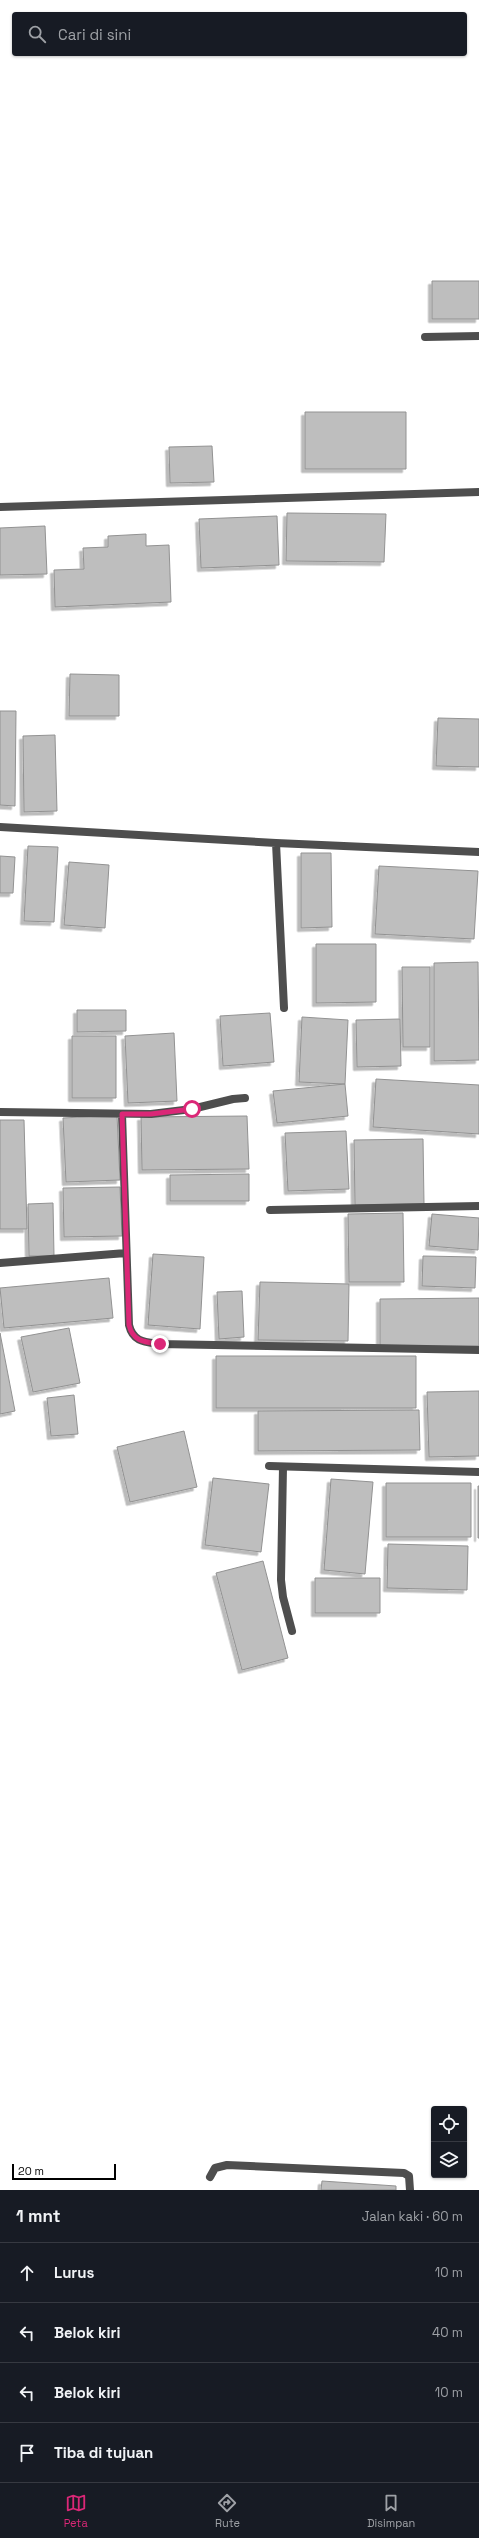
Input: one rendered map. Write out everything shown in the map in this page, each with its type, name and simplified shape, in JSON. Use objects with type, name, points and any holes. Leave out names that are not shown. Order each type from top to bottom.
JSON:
[{"type":"street","points":[[425,338],[479,336]]},
{"type":"street","points":[[0,507],[479,492]]},
{"type":"street","points":[[0,827],[276,844],[479,852]]},
{"type":"street","points":[[276,844],[284,1008]]},
{"type":"street","points":[[0,1112],[151,1114],[192,1109],[232,1099],[245,1098]]},
{"type":"street","points":[[122,1114],[129,1325],[134,1336],[140,1341],[160,1344],[479,1350]]},
{"type":"street","points":[[270,1210],[479,1206]]},
{"type":"street","points":[[0,1263],[126,1253]]},
{"type":"street","points":[[269,1466],[479,1472]]},
{"type":"street","points":[[283,1467],[281,1580],[283,1597],[292,1630]]},
{"type":"street","points":[[210,2177],[215,2168],[227,2165],[404,2173],[408,2176],[410,2190]]},
{"type":"building","points":[[432,281],[479,281],[479,319],[432,319]]},
{"type":"building","points":[[305,412],[406,412],[406,469],[305,469]]},
{"type":"building","points":[[212,446],[214,482],[170,483],[169,447]]},
{"type":"building","points":[[287,513],[386,514],[384,562],[286,561]]},
{"type":"building","points":[[277,516],[279,565],[201,568],[199,519]]},
{"type":"building","points":[[45,526],[47,574],[0,575],[0,528]]},
{"type":"building","points":[[146,534],[146,546],[169,545],[171,602],[55,607],[54,570],[84,569],[83,548],[108,547],[108,536]]},
{"type":"building","points":[[70,674],[119,675],[119,716],[69,716]]},
{"type":"building","points":[[0,711],[16,711],[15,806],[0,805]]},
{"type":"building","points":[[438,718],[479,719],[479,767],[436,766]]},
{"type":"building","points":[[55,735],[57,811],[24,812],[23,736]]},
{"type":"building","points":[[28,846],[58,847],[54,922],[24,921]]},
{"type":"building","points":[[301,853],[331,853],[332,927],[301,928]]},
{"type":"building","points":[[0,856],[15,857],[13,893],[0,893]]},
{"type":"building","points":[[69,862],[109,865],[105,928],[64,925]]},
{"type":"building","points":[[379,866],[478,871],[474,939],[375,934]]},
{"type":"building","points":[[316,944],[376,944],[376,1002],[316,1003]]},
{"type":"building","points":[[478,962],[479,1060],[434,1061],[434,963]]},
{"type":"building","points":[[402,967],[430,967],[430,1047],[403,1047]]},
{"type":"building","points":[[77,1010],[126,1010],[126,1031],[77,1032]]},
{"type":"building","points":[[270,1013],[274,1062],[223,1066],[220,1016]]},
{"type":"building","points":[[302,1017],[348,1020],[345,1084],[299,1082]]},
{"type":"building","points":[[400,1019],[401,1066],[357,1067],[356,1020]]},
{"type":"building","points":[[174,1033],[177,1101],[128,1103],[125,1036]]},
{"type":"building","points":[[72,1036],[116,1036],[116,1098],[72,1098]]},
{"type":"building","points":[[376,1079],[479,1085],[479,1134],[373,1127]]},
{"type":"building","points":[[345,1084],[348,1116],[277,1123],[273,1091]]},
{"type":"building","points":[[117,1115],[120,1180],[66,1182],[63,1118]]},
{"type":"building","points":[[247,1116],[249,1169],[142,1170],[141,1117]]},
{"type":"building","points":[[0,1120],[24,1120],[27,1229],[0,1229]]},
{"type":"building","points":[[346,1131],[349,1189],[288,1191],[285,1133]]},
{"type":"building","points":[[423,1139],[424,1204],[355,1205],[354,1140]]},
{"type":"building","points":[[249,1174],[249,1201],[170,1201],[170,1175]]},
{"type":"building","points":[[120,1187],[122,1236],[64,1237],[63,1188]]},
{"type":"building","points":[[53,1203],[54,1256],[29,1256],[28,1204]]},
{"type":"building","points":[[403,1213],[404,1282],[349,1282],[348,1214]]},
{"type":"building","points":[[432,1214],[479,1218],[478,1250],[429,1246]]},
{"type":"building","points":[[153,1254],[204,1257],[200,1329],[148,1325]]},
{"type":"building","points":[[423,1256],[476,1257],[475,1288],[422,1286]]},
{"type":"building","points":[[109,1278],[113,1318],[4,1328],[0,1288]]},
{"type":"building","points":[[260,1282],[349,1284],[348,1341],[258,1340]]},
{"type":"building","points":[[242,1291],[244,1337],[219,1339],[217,1292]]},
{"type":"building","points":[[479,1298],[479,1346],[380,1346],[380,1299]]},
{"type":"building","points":[[69,1328],[80,1383],[33,1392],[21,1337]]},
{"type":"building","points":[[0,1333],[15,1411],[0,1414]]},
{"type":"building","points":[[216,1356],[416,1356],[416,1408],[216,1408]]},
{"type":"building","points":[[479,1391],[479,1456],[429,1457],[427,1392]]},
{"type":"building","points":[[74,1395],[78,1434],[51,1436],[47,1398]]},
{"type":"building","points":[[419,1410],[420,1450],[258,1451],[258,1411]]},
{"type":"building","points":[[184,1431],[197,1487],[130,1502],[117,1447]]},
{"type":"building","points":[[213,1478],[269,1484],[261,1552],[205,1545]]},
{"type":"building","points":[[331,1479],[373,1482],[365,1574],[324,1570]]},
{"type":"building","points":[[386,1483],[471,1483],[471,1537],[386,1537]]},
{"type":"building","points":[[479,1486],[479,1538],[478,1538]]},
{"type":"building","points":[[388,1544],[468,1546],[467,1590],[387,1588]]},
{"type":"building","points":[[263,1561],[288,1658],[242,1670],[216,1573]]},
{"type":"building","points":[[315,1578],[380,1578],[380,1613],[315,1613]]},
{"type":"building","points":[[322,2181],[396,2186],[396,2190],[321,2190]]},
{"type":"route","points":[[160,1344],[140,1341],[131,1332],[129,1325],[122,1114],[151,1114],[192,1109]]}]
